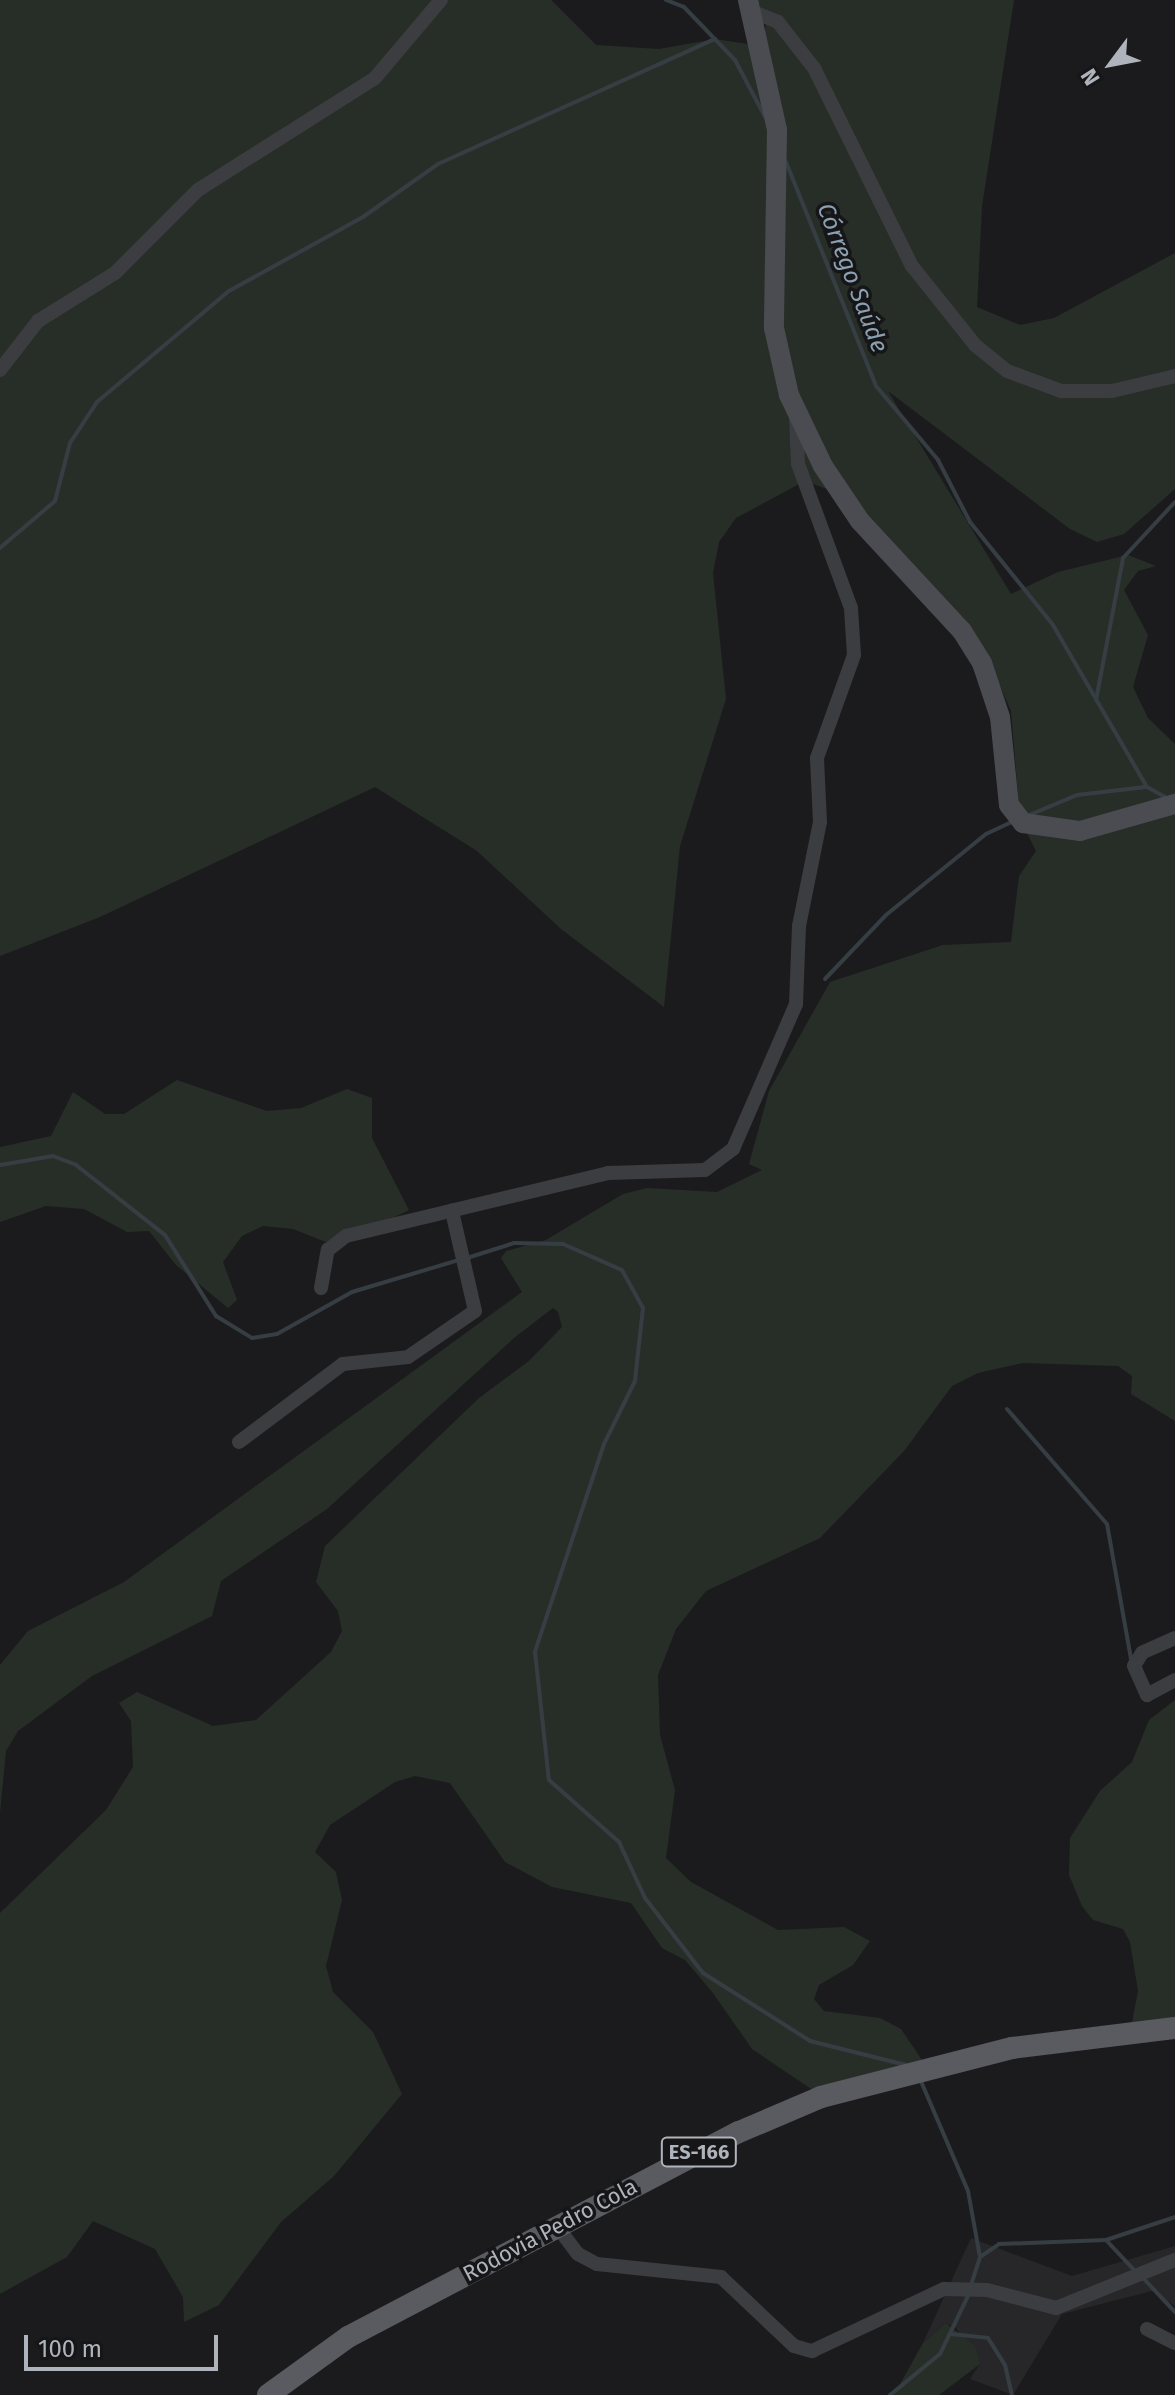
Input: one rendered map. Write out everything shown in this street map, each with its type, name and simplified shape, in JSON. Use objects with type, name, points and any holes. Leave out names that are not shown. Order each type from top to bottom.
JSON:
[{"type":"main road","name":"Rodovia Pedro Cola","points":[[268,2395],[335,2345],[556,2225],[739,2132],[855,2086],[1060,2039],[1175,2028]]},
{"type":"street","points":[[0,370],[38,321],[115,273],[198,190],[375,78],[441,0]]},
{"type":"street","points":[[750,5],[778,22],[814,68],[912,266],[975,345],[1007,371],[1061,391],[1112,391],[1175,376]]},
{"type":"street","points":[[321,1288],[328,1250],[337,1241],[608,1173],[714,1166],[733,1149],[783,1042],[796,1004],[799,926],[820,822],[817,758],[854,655],[851,608],[798,464],[796,411],[774,328],[779,167],[750,5]]},
{"type":"street","points":[[796,411],[842,498],[962,631],[982,663],[1000,717],[1009,805],[1023,823],[1080,831],[1175,804]]},
{"type":"street","points":[[239,1442],[343,1364],[408,1357],[467,1319],[477,1296],[452,1211]]},
{"type":"street","points":[[1175,1638],[1142,1653],[1134,1666],[1147,1695],[1175,1680]]},
{"type":"street","points":[[556,2225],[578,2254],[597,2264],[721,2277],[794,2346],[812,2351],[944,2289],[970,2288],[1056,2308],[1175,2260]]},
{"type":"street","points":[[1147,2329],[1175,2343]]},
{"type":"shaded area","points":[[0,0],[551,0],[596,45],[659,49],[715,39],[754,45],[763,54],[766,20],[757,0],[1014,0],[982,206],[977,307],[1020,325],[1054,318],[1175,253],[1175,489],[1124,534],[1097,542],[1070,529],[888,391],[1011,594],[1058,572],[1128,555],[1156,566],[1138,571],[1124,590],[1148,635],[1133,687],[1148,718],[1175,744],[1175,1421],[1131,1394],[1132,1376],[1118,1366],[1023,1363],[978,1373],[952,1386],[904,1451],[820,1538],[706,1591],[676,1629],[658,1675],[660,1735],[675,1790],[666,1858],[691,1882],[778,1930],[844,1927],[870,1941],[853,1965],[819,1985],[814,1999],[824,2011],[880,2018],[901,2029],[926,2066],[820,2095],[752,2049],[713,1993],[685,1960],[662,1948],[631,1903],[552,1887],[505,1862],[450,1783],[415,1776],[395,1782],[330,1825],[315,1852],[336,1872],[342,1900],[326,1966],[333,1992],[373,2032],[402,2094],[334,2176],[281,2222],[219,2305],[184,2322],[183,2297],[155,2249],[93,2221],[67,2257],[0,2294],[0,1913],[106,1810],[133,1767],[131,1721],[119,1703],[137,1692],[213,1726],[256,1720],[331,1652],[342,1631],[338,1611],[316,1582],[325,1546],[479,1398],[529,1361],[562,1327],[558,1312],[553,1308],[514,1338],[327,1509],[221,1581],[212,1616],[92,1676],[18,1731],[6,1751],[0,1813],[0,1665],[28,1631],[124,1582],[522,1292],[501,1258],[506,1251],[546,1240],[623,1194],[647,1188],[717,1192],[762,1170],[749,1164],[769,1091],[830,982],[943,945],[1011,942],[1019,876],[1036,851],[1020,819],[1011,711],[994,672],[838,493],[805,481],[736,518],[719,542],[713,573],[726,699],[680,846],[664,1007],[561,929],[477,851],[375,787],[100,917],[0,956]]},
{"type":"shaded area","points":[[177,1080],[267,1111],[301,1108],[347,1089],[372,1098],[372,1138],[409,1210],[336,1246],[293,1229],[263,1226],[242,1236],[223,1262],[237,1300],[228,1308],[176,1265],[149,1231],[127,1232],[84,1209],[46,1206],[0,1222],[0,1147],[51,1136],[73,1092],[105,1114],[124,1114]]},
{"type":"shaded area","points":[[1175,1700],[1175,2028],[1130,2033],[1138,1991],[1130,1942],[1123,1929],[1093,1920],[1082,1906],[1069,1875],[1070,1838],[1100,1791],[1132,1762],[1149,1720]]},
{"type":"shaded area","points":[[971,2238],[1072,2276],[1175,2246],[1175,2306],[1152,2291],[1062,2314],[1013,2395],[970,2379],[980,2364],[956,2328],[946,2323],[923,2343]]},
{"type":"shaded area","points":[[946,2323],[975,2346],[980,2364],[939,2395],[894,2395],[923,2343]]},
{"type":"waterway","name":"Córrego Saúde","points":[[666,0],[684,7],[735,60],[765,117]]},
{"type":"waterway","points":[[0,548],[55,501],[70,443],[97,402],[229,291],[363,217],[438,164],[715,39]]},
{"type":"waterway","name":"Córrego Saúde","points":[[786,162],[876,386],[938,460],[970,522],[1053,625],[1147,787],[1165,797]]},
{"type":"waterway","points":[[1096,700],[1123,558],[1175,502]]},
{"type":"waterway","points":[[1027,816],[1077,795],[1146,787]]},
{"type":"waterway","points":[[825,979],[886,915],[986,834],[1012,822]]},
{"type":"waterway","points":[[0,1165],[53,1156],[76,1165],[165,1235],[216,1316],[252,1338],[277,1334],[352,1292],[459,1260]]},
{"type":"waterway","points":[[467,1258],[514,1243],[563,1244],[622,1270],[643,1308],[635,1381],[604,1444],[535,1652],[549,1780],[619,1842],[645,1898],[703,1973],[810,2041],[906,2065]]},
{"type":"waterway","points":[[1007,1409],[1107,1524],[1132,1664]]},
{"type":"waterway","points":[[920,2079],[968,2191],[980,2257]]},
{"type":"waterway","points":[[971,2285],[980,2257],[999,2244],[1106,2240],[1175,2217]]},
{"type":"waterway","points":[[1106,2240],[1135,2271]]},
{"type":"waterway","points":[[1144,2279],[1175,2312]]},
{"type":"waterway","points":[[890,2395],[940,2354],[969,2294]]},
{"type":"waterway","points":[[951,2334],[988,2338],[1005,2365],[1012,2395]]}]
